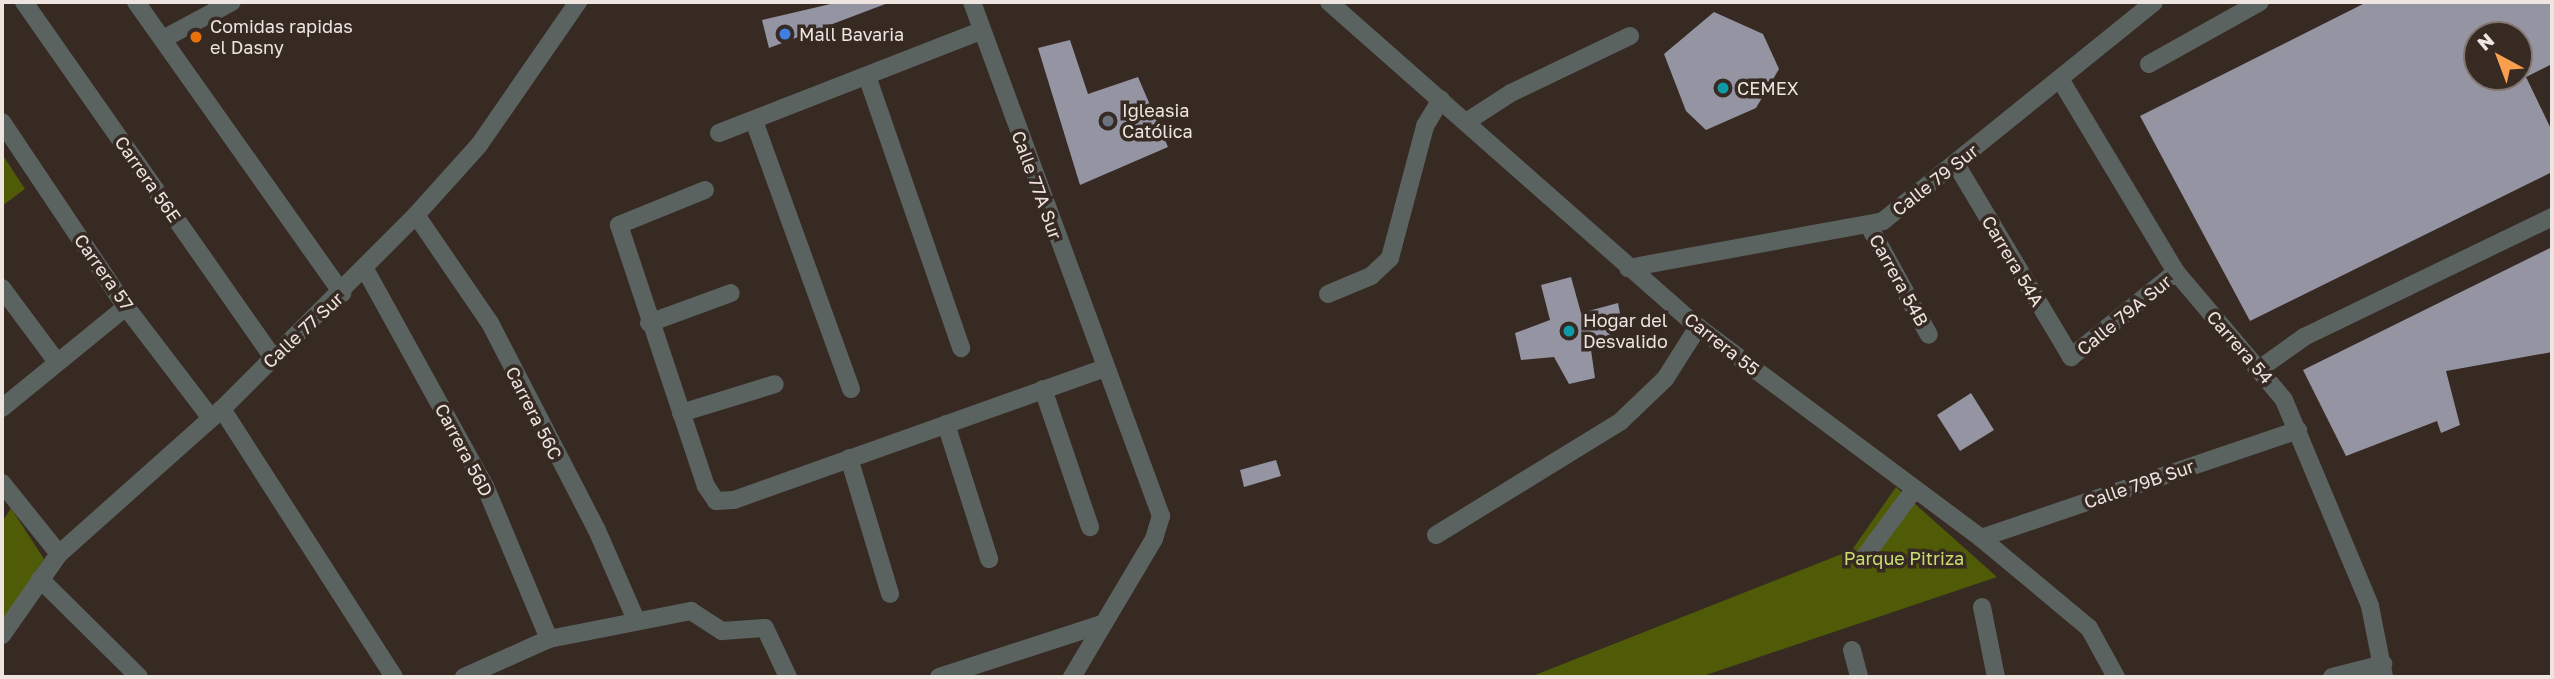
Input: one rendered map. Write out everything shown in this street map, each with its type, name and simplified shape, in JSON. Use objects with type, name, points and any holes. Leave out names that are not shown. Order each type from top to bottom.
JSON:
[{"type":"street","name":"Carrera 56E","points":[[24,2],[273,357]]},
{"type":"street","points":[[136,2],[342,293]]},
{"type":"street","points":[[163,39],[232,2]]},
{"type":"street","name":"Calle 77 Sur","points":[[2,635],[59,554],[216,414],[342,293],[480,145],[579,2]]},
{"type":"street","name":"Calle 77A Sur","points":[[972,2],[1104,368],[1161,516],[1154,539],[1072,677]]},
{"type":"street","name":"Carrera 55","points":[[1329,2],[1698,327],[1981,538],[2089,628],[2116,677]]},
{"type":"street","name":"Calle 79 Sur","points":[[1628,268],[1869,226],[1898,211],[2154,2]]},
{"type":"street","points":[[2149,64],[2260,2]]},
{"type":"street","points":[[719,133],[981,31]]},
{"type":"street","points":[[1466,122],[1630,36]]},
{"type":"street","points":[[867,76],[961,348]]},
{"type":"street","name":"Carrera 54","points":[[2060,79],[2176,272],[2262,368],[2298,430],[2370,606],[2384,671]]},
{"type":"street","points":[[1328,294],[1371,276],[1390,258],[1425,126],[1441,99]]},
{"type":"street","points":[[754,121],[850,389]]},
{"type":"street","name":"Carrera 57","points":[[2,122],[127,307],[216,414],[394,677]]},
{"type":"street","name":"Carrera 54A","points":[[1956,164],[2071,357]]},
{"type":"street","points":[[705,190],[619,225],[649,323],[716,501],[734,500],[1104,368]]},
{"type":"street","name":"Carrera 56C","points":[[416,215],[489,323],[596,528],[636,620]]},
{"type":"street","points":[[2262,368],[2305,337],[2552,217]]},
{"type":"street","name":"Carrera 54B","points":[[1869,226],[1929,335]]},
{"type":"street","name":"Carrera 56D","points":[[365,269],[485,486],[549,639]]},
{"type":"street","name":"Calle 79A Sur","points":[[2071,357],[2176,272]]},
{"type":"street","points":[[3,292],[57,362]]},
{"type":"street","points":[[649,323],[731,293]]},
{"type":"street","points":[[2,408],[127,307]]},
{"type":"street","points":[[1436,535],[1621,421],[1665,379],[1698,327]]},
{"type":"street","points":[[681,413],[775,384]]},
{"type":"street","points":[[1043,389],[1090,527]]},
{"type":"street","points":[[946,424],[989,559]]},
{"type":"street","name":"Calle 79B Sur","points":[[1981,538],[2298,430]]},
{"type":"street","points":[[849,458],[890,593]]},
{"type":"street","points":[[2,483],[59,554]]},
{"type":"street","points":[[1862,560],[1914,490]]},
{"type":"street","points":[[40,579],[138,677]]},
{"type":"street","points":[[1982,607],[1996,677]]},
{"type":"street","points":[[464,677],[549,639],[691,611],[722,631],[765,628],[788,677]]},
{"type":"street","points":[[939,677],[1102,624]]},
{"type":"street","points":[[1852,650],[1858,677]]},
{"type":"street","points":[[2332,677],[2384,671]]},
{"type":"green space","points":[[2,154],[25,189],[2,206]]},
{"type":"green space","name":"Parque Pitriza","points":[[1896,487],[1997,577],[1700,677],[1530,677],[1852,550]]},
{"type":"green space","points":[[11,508],[44,559],[2,629],[2,522]]},
{"type":"building","name":"Mall Bavaria","points":[[839,2],[888,3],[769,48],[762,20]]},
{"type":"building","points":[[2367,2],[2552,2],[2552,64],[2533,74],[2533,21],[2463,21],[2463,91],[2533,91],[2552,131],[2552,172],[2250,321],[2140,116]]},
{"type":"building","name":"CEMEX","points":[[1714,12],[1763,34],[1779,69],[1756,108],[1706,130],[1686,111],[1664,54]]},
{"type":"building","name":"Igleasia Católica","points":[[1070,40],[1088,94],[1138,77],[1168,147],[1080,185],[1038,48]]},
{"type":"building","points":[[2552,247],[2552,352],[2446,371],[2460,425],[2441,433],[2437,421],[2346,456],[2303,370]]},
{"type":"building","name":"Hogar del Desvalido","points":[[1571,277],[1581,313],[1618,303],[1623,329],[1590,343],[1595,378],[1569,384],[1554,357],[1521,360],[1515,333],[1550,320],[1541,285]]},
{"type":"building","points":[[1971,393],[1994,430],[1960,451],[1937,415]]},
{"type":"building","points":[[1276,460],[1281,476],[1244,487],[1240,470]]},
{"type":"place","name":"Mall Bavaria","points":[[785,34]]},
{"type":"place","name":"Comidas rapidas el Dasny","points":[[196,37]]},
{"type":"place","name":"CEMEX","points":[[1723,88]]},
{"type":"place","name":"Igleasia Católica","points":[[1108,121]]},
{"type":"place","name":"Hogar del Desvalido","points":[[1569,331]]}]
